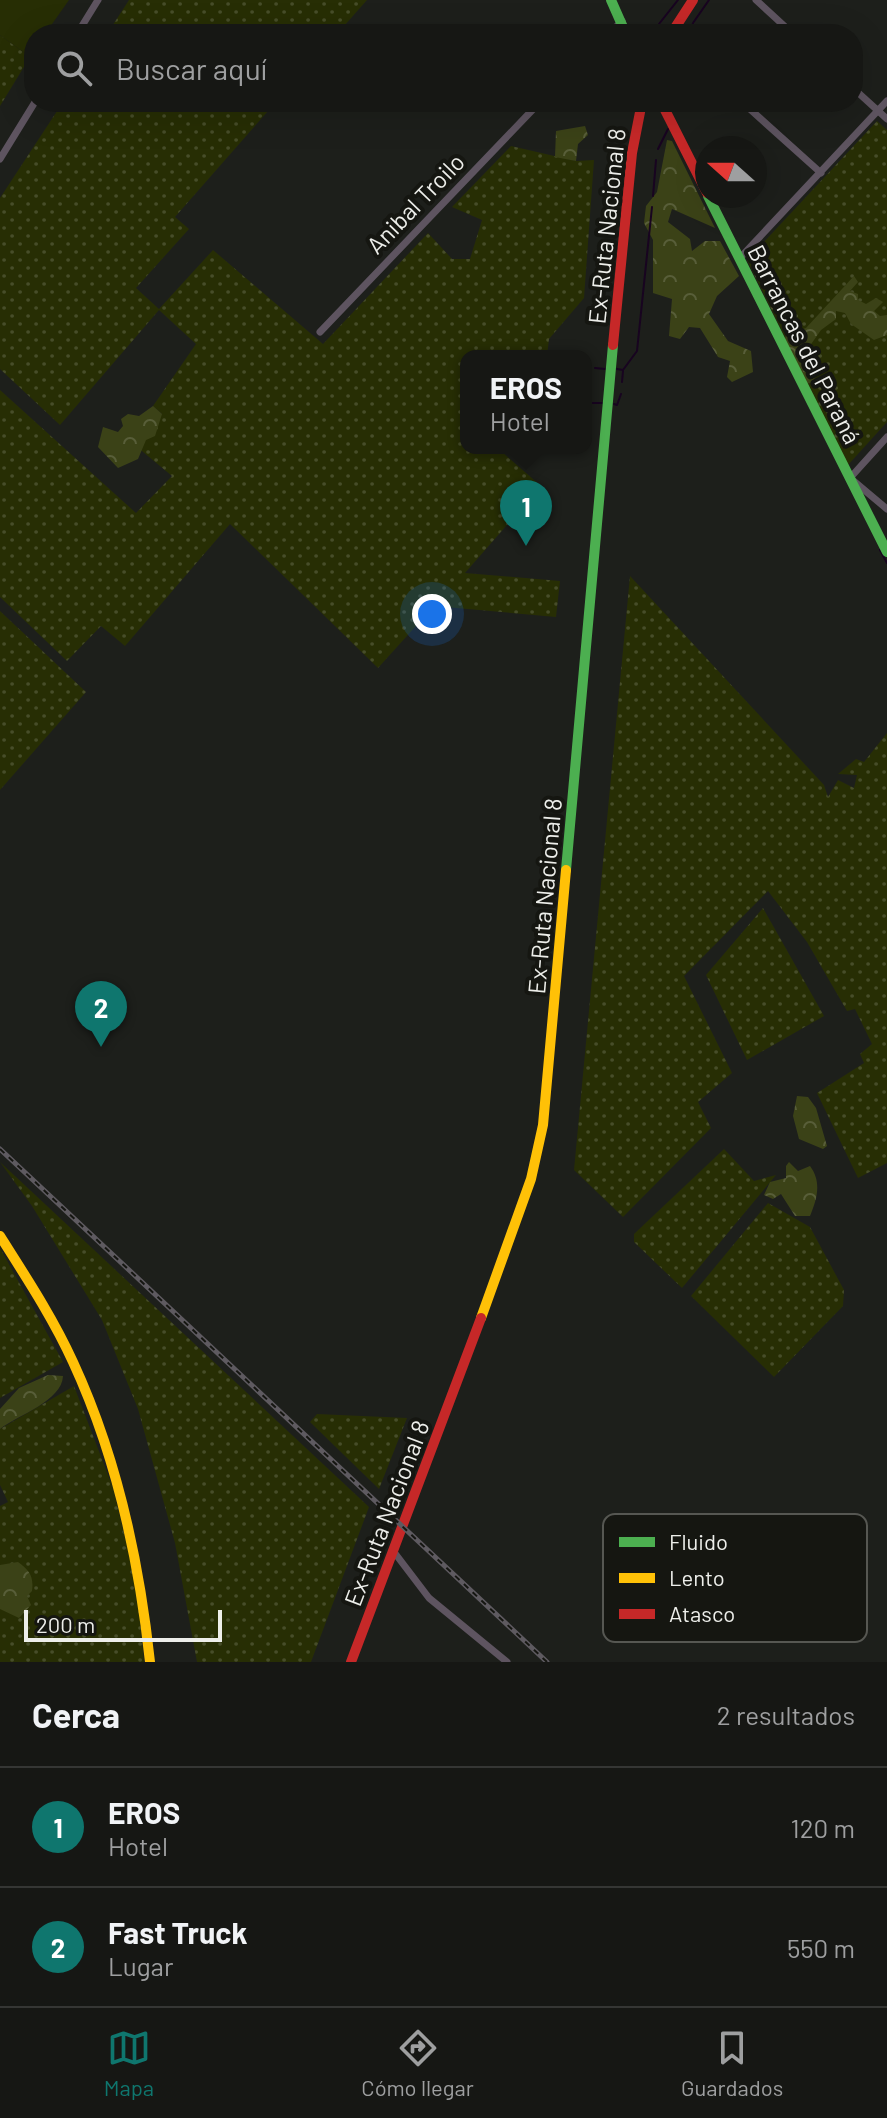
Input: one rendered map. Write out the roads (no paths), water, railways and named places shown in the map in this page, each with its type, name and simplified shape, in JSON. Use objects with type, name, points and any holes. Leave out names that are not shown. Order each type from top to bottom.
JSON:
[{"type":"main road","points":[[611,0],[623,24]]},
{"type":"main road","points":[[677,24],[693,0]]},
{"type":"main road","name":"Ex-Ruta Nacional 8","points":[[351,1662],[513,1234],[531,1179],[543,1125],[619,280],[632,153],[640,112]]},
{"type":"main road","name":"Barrancas del Paraná","points":[[666,112],[695,169]]},
{"type":"main road","name":"Barrancas del Paraná","points":[[714,208],[887,552]]},
{"type":"main road","points":[[0,1236],[55,1326],[119,1487],[135,1556],[150,1662]]},
{"type":"street","points":[[83,24],[98,0]]},
{"type":"street","points":[[758,1],[782,24]]},
{"type":"street","points":[[619,24],[622,21]]},
{"type":"street","points":[[863,97],[887,119]]},
{"type":"street","points":[[739,259],[887,101]]},
{"type":"street","points":[[0,159],[29,112]]},
{"type":"street","name":"Anibal Troilo","points":[[320,332],[530,112]]},
{"type":"street","points":[[753,112],[821,173]]},
{"type":"street","points":[[887,437],[850,478],[887,509]]},
{"type":"street","points":[[394,1552],[429,1598],[507,1662]]},
{"type":"waterway","points":[[659,24],[678,0]]},
{"type":"waterway","points":[[693,24],[709,0]]},
{"type":"waterway","points":[[658,149],[668,129]]},
{"type":"waterway","points":[[653,196],[656,160]]},
{"type":"waterway","points":[[617,369],[623,370],[637,351],[652,207]]},
{"type":"waterway","points":[[595,368],[605,369]]},
{"type":"waterway","points":[[622,382],[623,371]]},
{"type":"waterway","points":[[614,404],[617,405],[621,394]]},
{"type":"waterway","points":[[592,403],[602,403]]},
{"type":"waterway","points":[[880,550],[887,563]]},
{"type":"railway","points":[[0,1149],[547,1662]]},
{"type":"place","name":"EROS","points":[[526,546]]},
{"type":"place","name":"Fast Truck","points":[[101,1047]]}]
